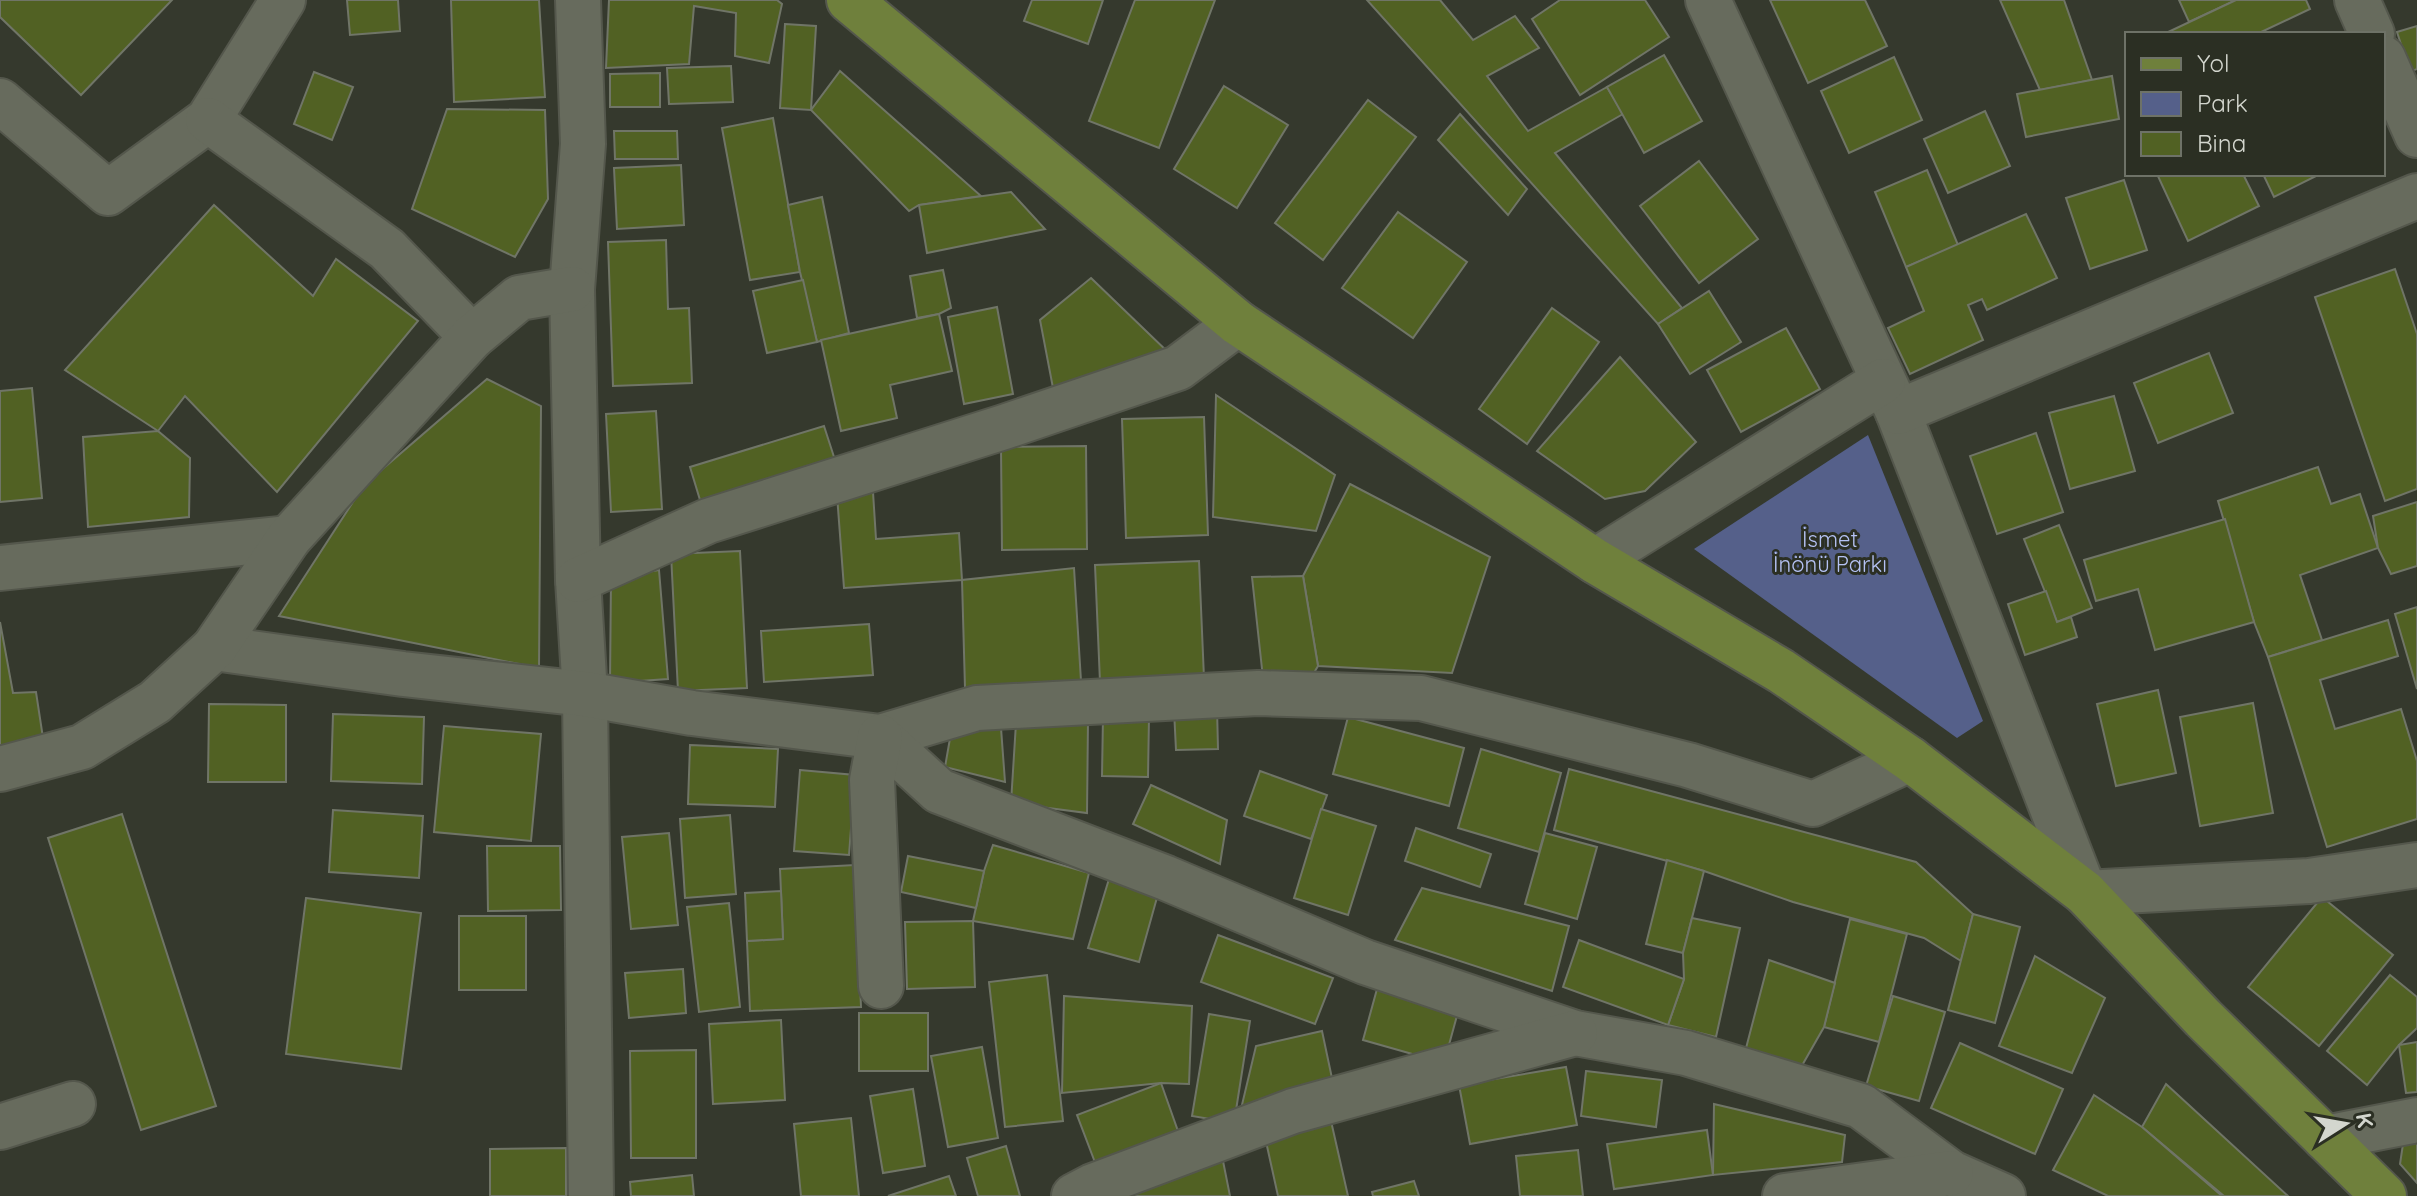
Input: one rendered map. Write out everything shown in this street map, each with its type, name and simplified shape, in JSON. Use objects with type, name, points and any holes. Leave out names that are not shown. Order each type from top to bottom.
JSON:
[{"type":"main road","points":[[849,0],[1238,323],[1595,561],[1781,671],[1910,759],[2085,893],[2203,1018],[2384,1196]]},
{"type":"street","points":[[0,101],[108,193],[208,120],[283,0]]},
{"type":"street","points":[[578,0],[583,144],[572,289],[578,580],[585,694],[591,1196]]},
{"type":"street","points":[[1708,0],[1891,396],[2085,893],[2309,881],[2417,865]]},
{"type":"street","points":[[2357,0],[2371,32]]},
{"type":"street","points":[[2385,63],[2417,135]]},
{"type":"street","points":[[208,120],[387,249],[472,337]]},
{"type":"street","points":[[1595,561],[1891,396],[2417,196]]},
{"type":"street","points":[[0,769],[82,747],[155,702],[214,648],[289,538],[472,337],[519,298],[572,289]]},
{"type":"street","points":[[578,580],[708,521],[1178,368],[1238,323]]},
{"type":"street","points":[[0,568],[289,538]]},
{"type":"street","points":[[214,648],[403,674],[585,694],[692,713],[880,737],[977,708],[1258,693],[1421,698],[1688,765],[1813,804],[1910,759]]},
{"type":"street","points":[[880,737],[872,780],[881,986]]},
{"type":"street","points":[[880,737],[939,791],[1166,878],[1365,962],[1575,1033],[1686,1053],[1861,1106],[1951,1173],[2003,1196]]},
{"type":"street","points":[[1074,1196],[1093,1186],[1293,1111],[1575,1033]]},
{"type":"street","points":[[0,1127],[73,1104]]},
{"type":"street","points":[[2325,1138],[2417,1120]]},
{"type":"street","points":[[1785,1196],[1951,1173]]},
{"type":"green space","name":"İsmet İnönü Parkı","points":[[1868,435],[1983,721],[1957,738],[1694,549]]},
{"type":"building","points":[[0,0],[172,0],[81,95],[0,17]]},
{"type":"building","points":[[347,0],[398,0],[400,31],[350,35]]},
{"type":"building","points":[[451,0],[539,0],[545,97],[454,102]]},
{"type":"building","points":[[609,0],[777,0],[782,4],[769,63],[735,56],[736,13],[694,6],[689,64],[606,68]]},
{"type":"building","points":[[1032,0],[1103,0],[1088,44],[1024,21]]},
{"type":"building","points":[[1135,0],[1215,0],[1159,148],[1089,121]]},
{"type":"building","points":[[1367,0],[1440,0],[1473,40],[1515,16],[1539,48],[1487,76],[1528,131],[1607,87],[1623,114],[1555,153],[1682,308],[1658,324]]},
{"type":"building","points":[[1560,0],[1645,0],[1669,37],[1580,95],[1532,19]]},
{"type":"building","points":[[1770,0],[1865,0],[1887,46],[1808,83]]},
{"type":"building","points":[[2000,0],[2064,0],[2092,80],[2040,90]]},
{"type":"building","points":[[2179,0],[2236,0],[2189,22]]},
{"type":"building","points":[[2236,0],[2306,0],[2310,9],[2261,32],[2168,32]]},
{"type":"building","points":[[785,24],[816,26],[811,110],[780,108]]},
{"type":"building","points":[[2417,26],[2417,69],[2410,72],[2397,32]]},
{"type":"building","points":[[1664,55],[1702,121],[1644,153],[1607,87]]},
{"type":"building","points":[[1894,57],[1922,120],[1849,153],[1821,91]]},
{"type":"building","points":[[731,66],[733,102],[669,104],[667,68]]},
{"type":"building","points":[[840,71],[981,196],[919,205],[909,211],[811,110]]},
{"type":"building","points":[[314,72],[353,87],[332,140],[294,124]]},
{"type":"building","points":[[660,73],[660,107],[610,107],[610,74]]},
{"type":"building","points":[[2112,76],[2119,119],[2026,137],[2017,94]]},
{"type":"building","points":[[1224,86],[1288,125],[1237,208],[1174,169]]},
{"type":"building","points":[[1368,100],[1416,137],[1323,260],[1275,223]]},
{"type":"building","points":[[447,109],[545,110],[548,199],[515,257],[412,209]]},
{"type":"building","points":[[1985,111],[2010,166],[1948,193],[1924,139]]},
{"type":"building","points":[[1460,114],[1527,189],[1508,215],[1438,140]]},
{"type":"building","points":[[773,118],[800,272],[750,280],[722,128]]},
{"type":"building","points":[[614,131],[677,131],[678,159],[615,159]]},
{"type":"building","points":[[1699,161],[1758,239],[1699,283],[1640,206]]},
{"type":"building","points":[[681,165],[684,225],[617,229],[614,168]]},
{"type":"building","points":[[1927,170],[1958,245],[1906,267],[1875,192]]},
{"type":"building","points":[[2158,176],[2244,176],[2259,206],[2188,241]]},
{"type":"building","points":[[2264,176],[2316,176],[2274,197]]},
{"type":"building","points":[[2124,180],[2147,250],[2090,269],[2066,198]]},
{"type":"building","points":[[1011,192],[1045,229],[927,253],[919,205]]},
{"type":"building","points":[[822,197],[849,333],[817,342],[788,205]]},
{"type":"building","points":[[214,205],[313,296],[336,259],[418,321],[277,492],[185,396],[158,431],[65,370]]},
{"type":"building","points":[[1398,212],[1467,262],[1413,338],[1342,288]]},
{"type":"building","points":[[2026,214],[2057,278],[1987,310],[1982,299],[1968,305],[1983,340],[1910,374],[1888,328],[1924,311],[1906,267]]},
{"type":"building","points":[[666,240],[668,309],[689,308],[692,383],[613,386],[608,242]]},
{"type":"building","points":[[2395,269],[2417,334],[2417,489],[2385,501],[2315,297]]},
{"type":"building","points":[[943,270],[951,308],[917,318],[910,276]]},
{"type":"building","points":[[1091,278],[1171,355],[1053,388],[1040,320]]},
{"type":"building","points":[[803,280],[817,342],[767,353],[753,291]]},
{"type":"building","points":[[1709,291],[1741,342],[1690,374],[1658,324]]},
{"type":"building","points":[[997,307],[1013,394],[964,404],[948,317]]},
{"type":"building","points":[[1552,308],[1599,342],[1527,444],[1479,409]]},
{"type":"building","points":[[939,314],[952,371],[890,385],[897,418],[841,431],[821,340]]},
{"type":"building","points":[[1786,328],[1820,389],[1741,432],[1707,370]]},
{"type":"building","points":[[2209,353],[2233,413],[2158,443],[2134,383]]},
{"type":"building","points":[[1620,357],[1696,442],[1645,491],[1605,499],[1537,451]]},
{"type":"building","points":[[487,379],[541,406],[539,668],[279,616],[364,485]]},
{"type":"building","points":[[32,388],[42,498],[0,502],[0,391]]},
{"type":"building","points":[[1216,395],[1335,475],[1316,531],[1213,517]]},
{"type":"building","points":[[2114,396],[2135,471],[2070,489],[2049,413]]},
{"type":"building","points":[[656,411],[662,509],[611,512],[606,414]]},
{"type":"building","points":[[1204,417],[1208,535],[1126,538],[1122,419]]},
{"type":"building","points":[[824,426],[835,460],[700,500],[690,467]]},
{"type":"building","points":[[158,431],[190,458],[189,517],[88,527],[83,437]]},
{"type":"building","points":[[2036,433],[2063,512],[1997,534],[1970,456]]},
{"type":"building","points":[[1086,446],[1087,549],[1002,550],[1001,447]]},
{"type":"building","points":[[2318,467],[2331,504],[2360,494],[2378,548],[2300,575],[2322,640],[2268,657],[2254,622],[2218,501]]},
{"type":"building","points":[[1350,484],[1490,557],[1452,673],[1318,666],[1303,576]]},
{"type":"building","points":[[873,492],[876,539],[959,533],[962,580],[844,588],[837,495]]},
{"type":"building","points":[[2417,502],[2417,566],[2391,574],[2378,548],[2373,516]]},
{"type":"building","points":[[2225,519],[2254,622],[2155,650],[2138,589],[2096,601],[2084,560]]},
{"type":"building","points":[[2059,525],[2092,608],[2057,622],[2024,539]]},
{"type":"building","points":[[740,551],[747,688],[678,691],[671,554]]},
{"type":"building","points":[[1199,561],[1204,678],[1100,682],[1095,565]]},
{"type":"building","points":[[1074,568],[1081,681],[965,688],[962,580]]},
{"type":"building","points":[[659,570],[668,679],[610,683],[611,578]]},
{"type":"building","points":[[1303,576],[1318,666],[1312,676],[1263,678],[1252,577]]},
{"type":"building","points":[[2046,591],[2057,622],[2071,617],[2077,637],[2025,655],[2008,604]]},
{"type":"building","points":[[2417,607],[2417,689],[2395,614]]},
{"type":"building","points":[[2388,620],[2398,656],[2320,680],[2335,729],[2401,709],[2417,761],[2417,819],[2327,847],[2268,657]]},
{"type":"building","points":[[0,622],[13,693],[36,692],[43,738],[0,746]]},
{"type":"building","points":[[869,624],[873,675],[764,682],[761,631]]},
{"type":"building","points":[[2158,690],[2176,773],[2116,786],[2097,704]]},
{"type":"building","points":[[2253,703],[2273,813],[2200,826],[2180,717]]},
{"type":"building","points":[[209,704],[286,705],[286,782],[208,782]]},
{"type":"building","points":[[1217,708],[1218,749],[1176,750],[1174,710]]},
{"type":"building","points":[[333,714],[424,717],[422,784],[331,781]]},
{"type":"building","points":[[1103,716],[1149,717],[1148,777],[1102,776]]},
{"type":"building","points":[[1348,717],[1464,748],[1449,806],[1333,774]]},
{"type":"building","points":[[1088,720],[1087,813],[1011,803],[1016,723]]},
{"type":"building","points":[[444,726],[541,734],[531,841],[434,832]]},
{"type":"building","points":[[952,727],[1001,728],[1005,782],[945,767]]},
{"type":"building","points":[[690,745],[778,749],[775,807],[688,804]]},
{"type":"building","points":[[1481,749],[1561,773],[1539,852],[1458,828]]},
{"type":"building","points":[[1569,769],[1916,862],[1973,914],[1961,961],[1924,938],[1793,902],[1704,871],[1554,830]]},
{"type":"building","points":[[800,770],[855,775],[849,855],[794,851]]},
{"type":"building","points":[[1260,771],[1327,795],[1311,839],[1244,816]]},
{"type":"building","points":[[1151,785],[1227,820],[1220,864],[1133,824]]},
{"type":"building","points":[[1321,809],[1376,826],[1348,915],[1294,898]]},
{"type":"building","points":[[333,810],[423,816],[419,878],[329,872]]},
{"type":"building","points":[[122,814],[216,1106],[141,1130],[48,838]]},
{"type":"building","points":[[730,815],[736,894],[685,898],[680,819]]},
{"type":"building","points":[[1416,828],[1491,854],[1480,887],[1405,861]]},
{"type":"building","points":[[669,833],[678,925],[631,929],[622,837]]},
{"type":"building","points":[[1545,833],[1597,847],[1577,919],[1525,904]]},
{"type":"building","points":[[993,845],[1089,873],[1073,939],[973,921]]},
{"type":"building","points":[[487,846],[560,846],[561,910],[488,911]]},
{"type":"building","points":[[908,856],[984,871],[976,908],[901,892]]},
{"type":"building","points":[[1667,860],[1704,871],[1683,953],[1646,944]]},
{"type":"building","points":[[855,865],[861,1007],[750,1011],[747,941],[783,939],[780,869]]},
{"type":"building","points":[[1109,879],[1158,894],[1139,962],[1088,948]]},
{"type":"building","points":[[1422,888],[1569,926],[1552,991],[1395,940]]},
{"type":"building","points":[[781,891],[783,939],[747,941],[745,893]]},
{"type":"building","points":[[2322,897],[2393,955],[2319,1046],[2248,987]]},
{"type":"building","points":[[306,898],[421,913],[401,1069],[286,1054]]},
{"type":"building","points":[[729,903],[740,1007],[699,1012],[687,907]]},
{"type":"building","points":[[1973,914],[2020,927],[1995,1023],[1948,1010]]},
{"type":"building","points":[[459,916],[526,916],[526,990],[459,990]]},
{"type":"building","points":[[1692,918],[1740,928],[1716,1037],[1668,1025],[1684,979],[1683,953]]},
{"type":"building","points":[[1850,919],[1907,934],[1879,1042],[1824,1027]]},
{"type":"building","points":[[973,921],[975,987],[907,989],[905,922]]},
{"type":"building","points":[[1218,935],[1333,978],[1315,1024],[1201,982]]},
{"type":"building","points":[[1579,940],[1684,979],[1668,1025],[1563,987]]},
{"type":"building","points":[[2035,956],[2105,998],[2072,1073],[1999,1046]]},
{"type":"building","points":[[1769,960],[1835,983],[1824,1027],[1800,1069],[1745,1052]]},
{"type":"building","points":[[683,969],[686,1013],[629,1018],[625,973]]},
{"type":"building","points":[[1047,975],[1063,1121],[1005,1127],[989,982]]},
{"type":"building","points":[[2390,975],[2417,997],[2417,1028],[2367,1085],[2327,1051]]},
{"type":"building","points":[[1377,989],[1458,1012],[1444,1063],[1363,1040]]},
{"type":"building","points":[[1064,996],[1192,1006],[1189,1084],[1161,1083],[1062,1093]]},
{"type":"building","points":[[1893,996],[1945,1012],[1919,1101],[1866,1086]]},
{"type":"building","points":[[859,1013],[928,1013],[928,1071],[859,1071]]},
{"type":"building","points":[[1209,1014],[1250,1021],[1234,1123],[1192,1116]]},
{"type":"building","points":[[781,1020],[785,1100],[713,1104],[709,1024]]},
{"type":"building","points":[[1322,1031],[1333,1083],[1241,1109],[1256,1046]]},
{"type":"building","points":[[2417,1042],[2417,1092],[2406,1093],[2399,1045]]},
{"type":"building","points":[[1960,1043],[2063,1089],[2035,1154],[1931,1108]]},
{"type":"building","points":[[982,1047],[998,1138],[948,1147],[931,1056]]},
{"type":"building","points":[[696,1050],[696,1158],[631,1158],[630,1051]]},
{"type":"building","points":[[1566,1067],[1577,1125],[1470,1144],[1459,1085]]},
{"type":"building","points":[[1586,1071],[1662,1080],[1656,1127],[1581,1116]]},
{"type":"building","points":[[1161,1083],[1179,1134],[1096,1165],[1077,1115]]},
{"type":"building","points":[[2166,1084],[2288,1196],[2224,1196],[2142,1127]]},
{"type":"building","points":[[913,1089],[925,1166],[883,1173],[870,1096]]},
{"type":"building","points":[[2094,1095],[2142,1127],[2222,1196],[2108,1196],[2053,1170]]},
{"type":"building","points":[[1714,1104],[1845,1135],[1842,1162],[1713,1175]]},
{"type":"building","points":[[851,1118],[859,1196],[801,1196],[794,1124]]},
{"type":"building","points":[[1331,1121],[1348,1196],[1278,1196],[1265,1137]]},
{"type":"building","points":[[1707,1130],[1713,1175],[1614,1189],[1607,1144]]},
{"type":"building","points":[[2417,1141],[2417,1183],[2400,1164],[2403,1144]]},
{"type":"building","points":[[1006,1146],[1020,1196],[978,1196],[967,1158]]},
{"type":"building","points":[[566,1148],[566,1196],[490,1196],[490,1149]]},
{"type":"building","points":[[1578,1150],[1583,1196],[1520,1196],[1516,1156]]},
{"type":"building","points":[[1223,1161],[1230,1196],[1121,1196],[1121,1192]]},
{"type":"building","points":[[692,1175],[694,1196],[631,1196],[630,1182]]},
{"type":"building","points":[[949,1176],[956,1196],[888,1196]]},
{"type":"building","points":[[1414,1181],[1419,1196],[1373,1196],[1372,1192]]}]
